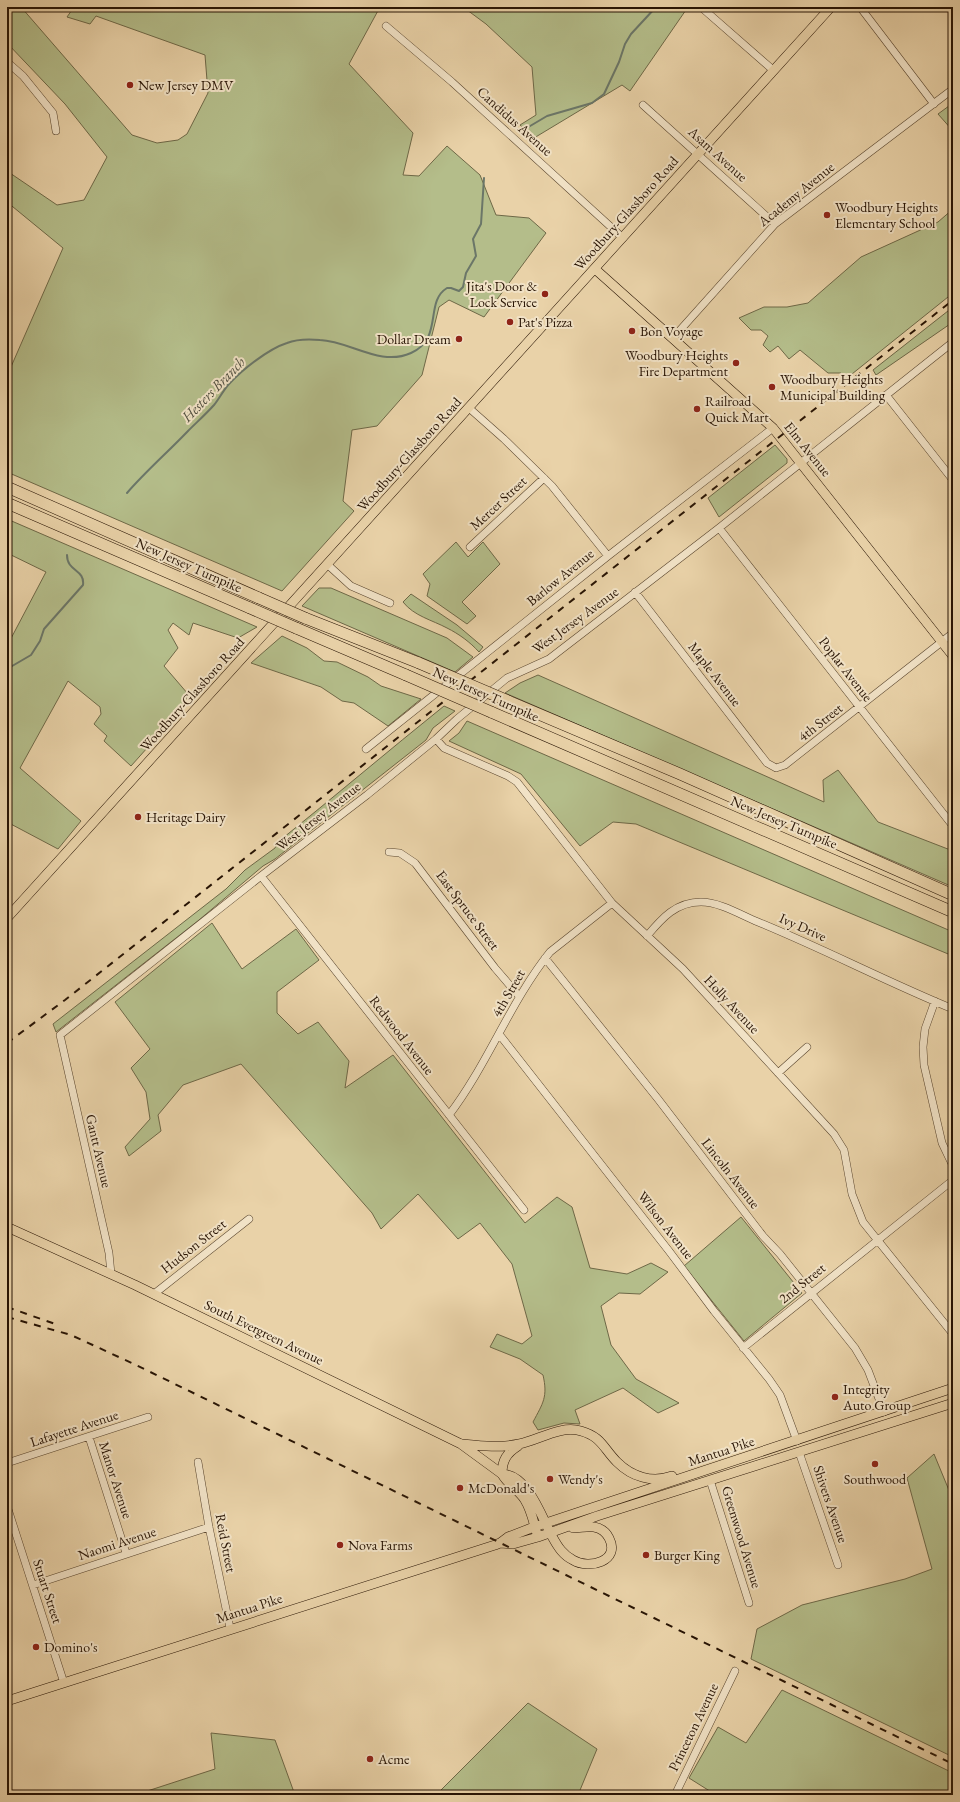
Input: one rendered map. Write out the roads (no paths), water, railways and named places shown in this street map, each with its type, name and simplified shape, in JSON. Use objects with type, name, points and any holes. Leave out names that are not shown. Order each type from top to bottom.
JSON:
[{"type":"highway","name":"New Jersey Turnpike","points":[[7,487],[258,598],[420,663],[680,774],[953,895]]},
{"type":"highway","name":"New Jersey Turnpike","points":[[7,503],[953,912]]},
{"type":"main road","name":"Woodbury-Glassboro Road","points":[[7,918],[328,565],[831,7]]},
{"type":"main road","name":"Elm Avenue","points":[[595,269],[773,428],[953,656]]},
{"type":"main road","name":"South Evergreen Avenue","points":[[7,1227],[154,1294],[461,1444],[502,1474],[525,1501],[538,1537]]},
{"type":"main road","name":"Mantua Pike","points":[[500,1543],[513,1544],[538,1537],[548,1528],[739,1460],[953,1388]]},
{"type":"main road","name":"Mantua Pike","points":[[7,1701],[230,1628],[500,1543],[508,1537],[534,1527],[560,1530],[710,1480],[953,1403]]},
{"type":"main road","points":[[461,1444],[490,1448],[521,1444],[560,1431],[580,1431],[595,1437],[600,1441],[617,1462],[630,1472],[650,1479],[669,1477],[723,1459],[739,1460]]},
{"type":"main road","points":[[502,1474],[503,1463],[507,1454],[521,1444]]},
{"type":"main road","name":"South Evergreen Avenue","points":[[502,1474],[509,1474],[526,1489],[539,1506],[548,1528],[563,1554],[578,1563],[588,1565],[600,1563],[605,1560],[609,1554],[611,1547],[610,1540],[601,1530],[589,1527],[560,1530]]},
{"type":"street","points":[[701,7],[773,70]]},
{"type":"street","points":[[860,7],[934,104]]},
{"type":"street","name":"Candidus Avenue","points":[[386,26],[452,82],[623,238]]},
{"type":"street","points":[[7,62],[23,76],[53,113],[56,131]]},
{"type":"street","name":"Academy Avenue","points":[[673,338],[775,224],[953,89]]},
{"type":"street","name":"Asam Avenue","points":[[643,104],[775,224]]},
{"type":"street","name":"West Jersey Avenue","points":[[60,1035],[261,876],[367,795],[436,739],[457,719],[507,678],[549,659],[719,528],[953,342]]},
{"type":"street","points":[[886,395],[953,480]]},
{"type":"street","points":[[470,408],[544,478],[608,556]]},
{"type":"street","name":"Barlow Avenue","points":[[366,749],[608,556],[773,428]]},
{"type":"street","name":"Mercer Street","points":[[470,546],[544,478]]},
{"type":"street","name":"Poplar Avenue","points":[[719,528],[953,826]]},
{"type":"street","points":[[328,565],[351,586],[390,603]]},
{"type":"street","name":"Maple Avenue","points":[[634,592],[767,763],[776,768]]},
{"type":"street","name":"4th Street","points":[[776,768],[785,766],[953,632]]},
{"type":"street","name":"Holly Avenue","points":[[436,739],[444,748],[508,776],[517,782],[612,903],[683,969],[834,1134],[844,1150],[856,1207],[863,1222],[953,1334]]},
{"type":"street","name":"East Spruce Street","points":[[389,852],[400,853],[415,863],[495,968],[519,996]]},
{"type":"street","name":"Redwood Avenue","points":[[261,876],[524,1210]]},
{"type":"street","name":"Ivy Drive","points":[[647,936],[668,912],[679,906],[708,902],[787,934],[953,1009]]},
{"type":"street","name":"4th Street","points":[[449,1115],[460,1101],[519,996],[545,958],[550,952],[612,903]]},
{"type":"street","name":"Lincoln Avenue","points":[[545,958],[854,1348],[868,1370],[884,1412]]},
{"type":"street","points":[[935,1001],[925,1029],[923,1047],[924,1065],[942,1143],[953,1166]]},
{"type":"street","name":"Wilson Avenue","points":[[499,1034],[743,1348],[769,1379],[780,1395],[797,1441]]},
{"type":"street","name":"Gantt Avenue","points":[[60,1035],[109,1253],[111,1274]]},
{"type":"street","points":[[778,1073],[807,1047]]},
{"type":"street","name":"2nd Street","points":[[743,1348],[953,1180]]},
{"type":"street","name":"Hudson Street","points":[[154,1294],[249,1219]]},
{"type":"street","name":"Lafayette Avenue","points":[[7,1463],[148,1417]]},
{"type":"street","name":"Manor Avenue","points":[[89,1437],[126,1553]]},
{"type":"street","name":"Shivers Avenue","points":[[799,1452],[838,1566]]},
{"type":"street","name":"Reid Street","points":[[198,1462],[209,1527],[230,1628]]},
{"type":"street","name":"Greenwood Avenue","points":[[710,1480],[749,1603]]},
{"type":"street","name":"Stuart Street","points":[[7,1506],[64,1683]]},
{"type":"street","name":"Naomi Avenue","points":[[32,1585],[209,1527]]},
{"type":"street","name":"Princeton Avenue","points":[[675,1795],[735,1671]]},
{"type":"waterway","name":"Hesters Branch","points":[[520,132],[547,116],[592,103],[604,94],[619,62],[625,44],[631,34],[656,7]]},
{"type":"waterway","name":"Hesters Branch","points":[[127,493],[149,469],[216,403],[226,387],[234,379],[272,350],[291,342],[307,339],[331,341],[376,355],[399,357],[411,353],[421,346],[431,330],[436,302],[440,294],[447,288],[459,291],[463,287],[466,273],[476,256],[473,239],[481,224],[484,178]]},
{"type":"waterway","name":"Hesters Branch","points":[[7,669],[31,655],[40,641],[44,629],[83,585],[81,576],[70,565],[67,555]]},
{"type":"railway","points":[[7,1043],[65,1000],[953,300]]},
{"type":"railway","points":[[7,1307],[58,1325]]},
{"type":"railway","points":[[7,1317],[71,1335],[136,1365],[953,1764]]},
{"type":"place","name":"New Jersey DMV","points":[[130,85]]},
{"type":"place","name":"Woodbury Heights Elementary School","points":[[827,215]]},
{"type":"place","name":"Jita's Door & Lock Service","points":[[545,294]]},
{"type":"place","name":"Pat's Pizza","points":[[510,322]]},
{"type":"place","name":"Bon Voyage","points":[[632,331]]},
{"type":"place","name":"Dollar Dream","points":[[459,339]]},
{"type":"place","name":"Woodbury Heights Fire Department","points":[[736,363]]},
{"type":"place","name":"Woodbury Heights Municipal Building","points":[[772,387]]},
{"type":"place","name":"Railroad Quick Mart","points":[[697,409]]},
{"type":"place","name":"Heritage Dairy","points":[[138,817]]},
{"type":"place","name":"Integrity Auto Group","points":[[835,1397]]},
{"type":"place","name":"Southwood","points":[[875,1464]]},
{"type":"place","name":"Wendy's","points":[[550,1479]]},
{"type":"place","name":"McDonald's","points":[[460,1488]]},
{"type":"place","name":"Nova Farms","points":[[340,1545]]},
{"type":"place","name":"Burger King","points":[[646,1555]]},
{"type":"place","name":"Domino's","points":[[36,1647]]},
{"type":"place","name":"Acme","points":[[370,1759]]}]
